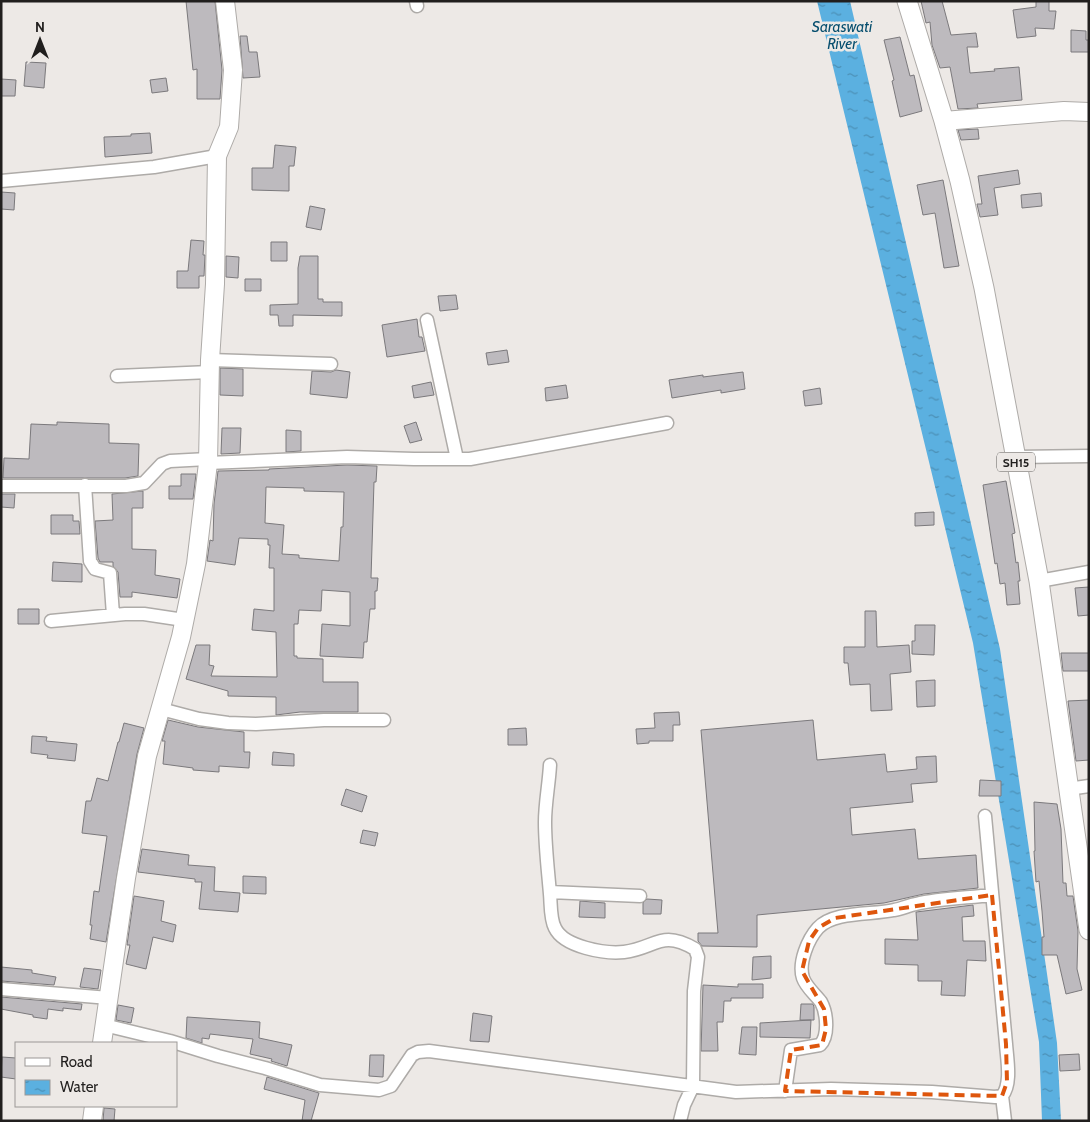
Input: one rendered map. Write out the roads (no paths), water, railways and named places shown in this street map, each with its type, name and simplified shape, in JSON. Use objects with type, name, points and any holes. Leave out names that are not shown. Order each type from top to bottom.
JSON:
[{"type":"main road","name":"SH15","points":[[907,1],[944,121],[960,181],[984,288],[1039,581],[1089,930]]},
{"type":"street","points":[[102,1042],[136,816],[147,756],[184,620],[196,564],[208,461],[210,366],[215,284],[216,156],[229,127],[233,70],[225,1]]},
{"type":"street","points":[[944,121],[1064,111],[1089,112]]},
{"type":"street","points":[[1,181],[154,167],[216,156]]},
{"type":"street","points":[[427,320],[457,459]]},
{"type":"street","points":[[117,376],[210,366],[331,364]]},
{"type":"street","points":[[1,486],[126,486],[144,483],[162,464],[183,460],[347,457],[470,459],[667,423]]},
{"type":"street","points":[[1015,457],[1089,456]]},
{"type":"street","points":[[85,485],[90,561],[95,569],[110,573],[112,577],[112,615]]},
{"type":"street","points":[[1039,581],[1089,572]]},
{"type":"street","points":[[50,621],[144,614],[184,620]]},
{"type":"street","points":[[161,709],[199,719],[228,723],[256,724],[324,720],[384,720]]},
{"type":"street","points":[[550,765],[545,820],[550,892],[555,928],[566,939],[587,948],[615,953],[630,951],[663,940],[674,940],[695,950],[698,957],[694,991],[693,1086],[684,1105],[680,1121]]},
{"type":"street","points":[[1068,789],[1089,786]]},
{"type":"street","points":[[178,1044],[320,1085],[379,1090],[391,1086],[412,1055],[418,1052],[429,1051],[736,1092],[849,1090],[1002,1096],[1006,1091],[1008,1082],[1006,1044],[985,816]]},
{"type":"street","points":[[550,892],[640,896]]},
{"type":"street","points":[[785,1091],[791,1050],[820,1045],[825,1038],[824,1009],[803,979],[802,971],[802,961],[809,940],[818,928],[835,918],[895,910],[926,902],[992,896]]},
{"type":"street","points":[[1,989],[109,998]]},
{"type":"street","points":[[104,1025],[173,1042]]},
{"type":"street","points":[[1002,1096],[1005,1121]]},
{"type":"street","points":[[92,1121],[94,1107]]},
{"type":"water","name":"Saraswati River","points":[[817,1],[850,1],[1000,649],[1057,1043],[1061,1121],[1042,1121],[1039,1042],[973,643]]}]
